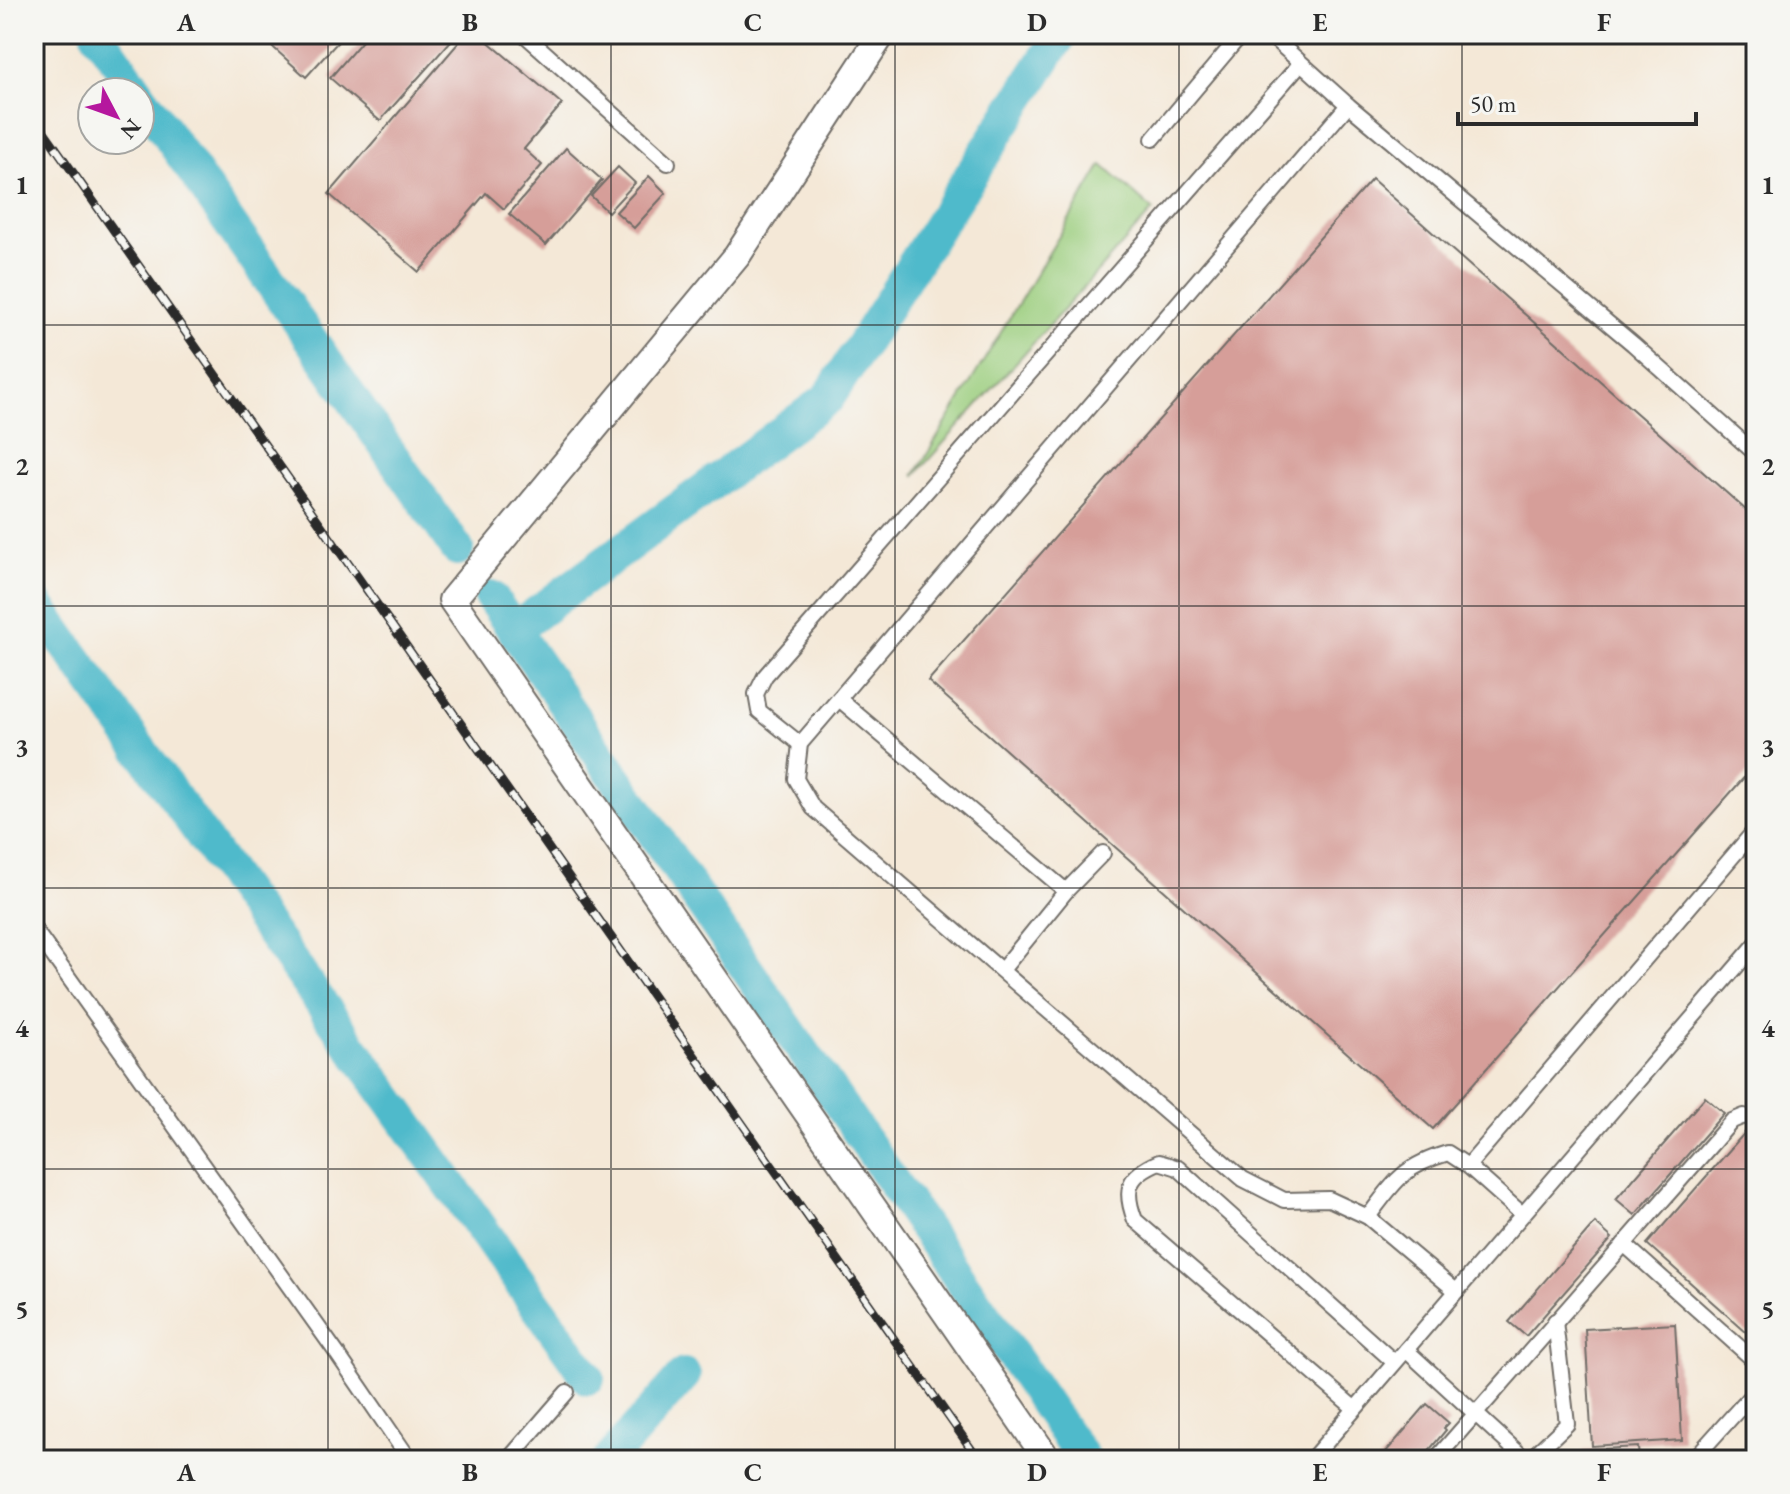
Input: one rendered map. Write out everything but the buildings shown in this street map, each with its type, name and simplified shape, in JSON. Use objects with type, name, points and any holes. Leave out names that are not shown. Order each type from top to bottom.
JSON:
[{"type":"street","points":[[882,34],[737,256],[452,600],[1048,1460]]},
{"type":"lane","points":[[524,34],[668,163]]},
{"type":"lane","points":[[1153,139],[1239,37],[1250,34]]},
{"type":"lane","points":[[1264,34],[1270,35],[1348,105],[1633,344],[1756,454]]},
{"type":"lane","points":[[800,744],[759,711],[756,694],[765,676],[1300,64]]},
{"type":"lane","points":[[1348,105],[800,744],[796,779],[813,808],[1243,1179],[1284,1200],[1329,1199],[1368,1217],[1456,1291]]},
{"type":"lane","points":[[839,699],[1066,891]]},
{"type":"lane","points":[[1468,1166],[1756,829]]},
{"type":"lane","points":[[1002,970],[1066,891],[1103,853]]},
{"type":"lane","points":[[34,929],[410,1460]]},
{"type":"lane","points":[[1311,1460],[1756,944]]},
{"type":"lane","points":[[1435,1460],[1732,1121],[1744,1116],[1756,1120]]},
{"type":"lane","points":[[1368,1217],[1400,1175],[1423,1160],[1448,1153],[1468,1166],[1522,1214]]},
{"type":"lane","points":[[1354,1408],[1135,1220],[1127,1200],[1130,1185],[1141,1169],[1159,1162],[1178,1168],[1394,1362]]},
{"type":"lane","points":[[1624,1244],[1756,1362]]},
{"type":"lane","points":[[1406,1350],[1528,1460],[1567,1424],[1555,1321]]},
{"type":"lane","points":[[1693,1460],[1756,1390]]},
{"type":"lane","points":[[508,1460],[567,1392]]},
{"type":"green space","points":[[1102,165],[1153,210],[914,476]]},
{"type":"waterway","points":[[98,34],[127,76]]},
{"type":"waterway","points":[[514,630],[828,398],[1061,34]]},
{"type":"waterway","points":[[156,118],[457,549]]},
{"type":"waterway","points":[[491,597],[1084,1460]]},
{"type":"waterway","points":[[34,600],[588,1378]]},
{"type":"waterway","points":[[609,1460],[684,1375]]},
{"type":"railway","points":[[34,117],[979,1460]]}]
